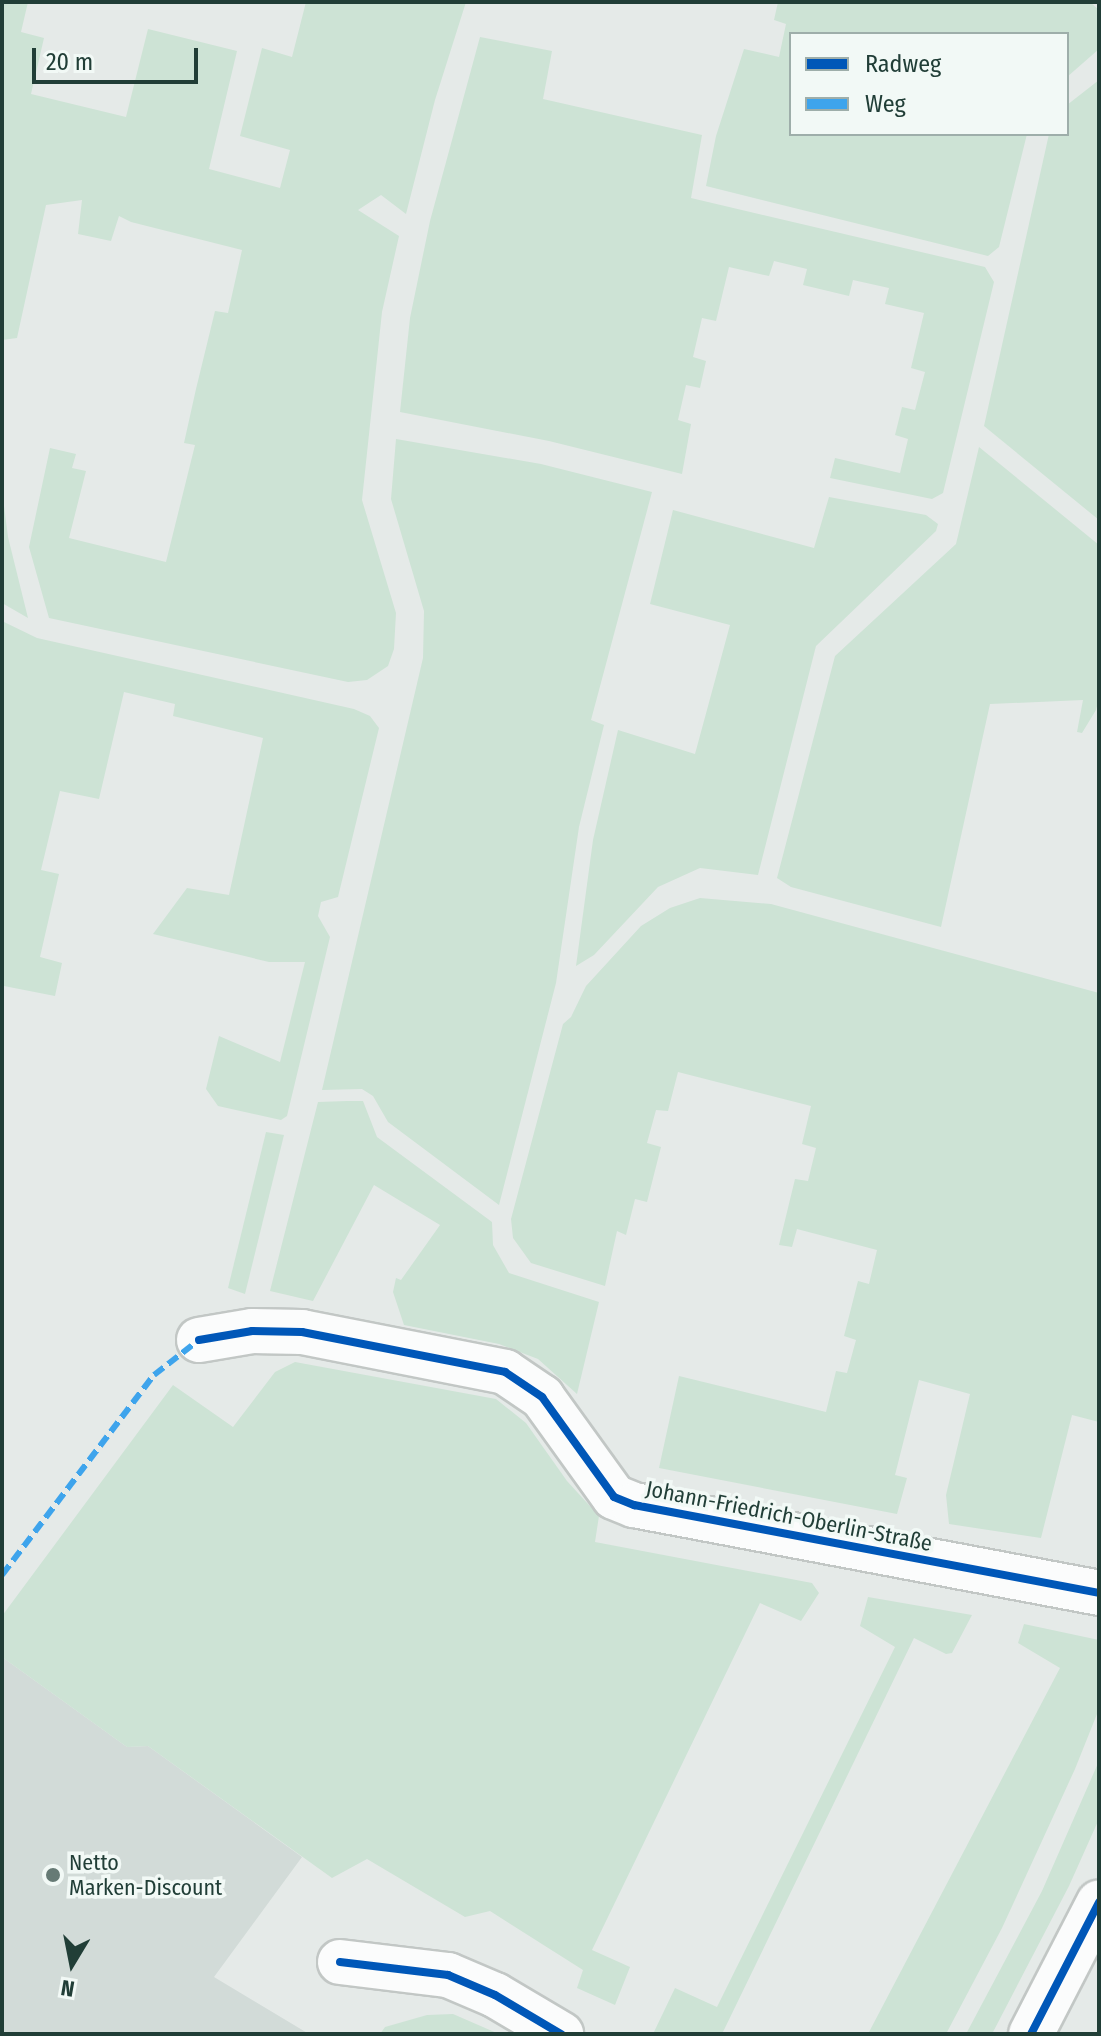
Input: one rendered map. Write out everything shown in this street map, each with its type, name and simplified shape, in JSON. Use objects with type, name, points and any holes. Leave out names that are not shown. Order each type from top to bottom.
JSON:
[{"type":"street","name":"Johann-Friedrich-Oberlin-Straße","points":[[199,1340],[252,1331],[302,1332],[505,1372],[542,1397],[614,1497],[634,1505],[1099,1593]]},
{"type":"street","points":[[1031,2034],[1099,1902]]},
{"type":"street","points":[[340,1962],[448,1975],[495,1995],[561,2034]]},
{"type":"shaded area","points":[[2,1657],[127,1747],[148,1746],[302,1857],[214,1977],[309,2034],[2,2034]]},
{"type":"green space","points":[[2,2],[28,2],[21,32],[44,38],[31,94],[126,117],[148,29],[237,51],[209,169],[280,188],[290,150],[240,136],[262,48],[292,57],[306,2],[466,2],[435,100],[406,214],[381,195],[358,210],[399,236],[382,312],[362,500],[396,613],[394,649],[388,666],[367,680],[348,682],[49,618],[29,547],[50,448],[76,454],[72,468],[86,471],[69,538],[166,562],[195,445],[184,443],[215,311],[228,313],[242,250],[131,222],[119,216],[111,241],[78,234],[82,200],[46,205],[17,338],[2,340]]},
{"type":"green space","points":[[778,2],[1090,2],[1099,10],[1099,49],[1069,75],[1069,32],[789,32],[789,136],[1027,136],[999,247],[988,256],[706,186],[716,136],[744,49],[779,57],[786,24],[774,20]]},
{"type":"green space","points":[[480,37],[552,51],[543,99],[702,135],[691,198],[985,267],[994,282],[943,493],[932,499],[830,478],[835,458],[900,473],[908,439],[895,435],[902,407],[915,410],[925,372],[911,368],[924,313],[885,304],[889,288],[853,280],[849,296],[803,285],[807,269],[774,261],[769,276],[729,267],[716,321],[702,318],[693,357],[706,361],[700,388],[686,385],[678,420],[691,424],[682,474],[549,441],[400,412],[410,318],[430,221]]},
{"type":"green space","points":[[1099,80],[1099,520],[984,426],[1049,136],[1069,136],[1069,103]]},
{"type":"green space","points":[[396,439],[541,464],[652,492],[591,720],[604,725],[579,827],[556,983],[499,1205],[388,1122],[373,1096],[362,1089],[322,1090],[423,658],[424,611],[391,499]]},
{"type":"green space","points":[[979,447],[1099,545],[1099,698],[1096,710],[1082,733],[1077,732],[1083,700],[990,704],[941,927],[791,887],[777,878],[835,656],[956,544]]},
{"type":"green space","points":[[2,490],[8,537],[28,618],[2,603]]},
{"type":"green space","points":[[829,497],[926,515],[938,524],[936,531],[816,646],[758,875],[700,868],[658,887],[594,955],[576,966],[593,840],[618,730],[695,754],[730,625],[650,604],[673,510],[814,548]]},
{"type":"green space","points":[[2,621],[37,638],[354,709],[370,716],[379,728],[338,897],[321,902],[318,916],[330,937],[287,1116],[281,1120],[218,1106],[206,1089],[219,1036],[280,1062],[305,962],[269,962],[153,934],[187,888],[229,895],[263,738],[173,716],[175,704],[124,692],[99,799],[60,791],[41,870],[59,874],[40,957],[62,963],[55,996],[4,986],[2,993]]},
{"type":"green space","points":[[700,898],[771,904],[1099,993],[1099,1422],[1072,1415],[1041,1538],[949,1524],[946,1495],[970,1394],[919,1380],[895,1475],[907,1478],[897,1514],[659,1468],[679,1376],[826,1412],[836,1371],[847,1373],[856,1340],[844,1336],[858,1281],[869,1284],[877,1250],[797,1229],[792,1247],[779,1245],[795,1179],[808,1181],[816,1148],[802,1144],[811,1106],[678,1072],[668,1111],[656,1110],[647,1143],[661,1147],[647,1202],[635,1199],[626,1235],[617,1231],[605,1286],[531,1263],[513,1238],[511,1219],[563,1024],[571,1017],[586,986],[641,926],[670,908]]},
{"type":"green space","points":[[363,1101],[377,1137],[492,1222],[493,1245],[509,1273],[599,1302],[577,1394],[538,1359],[499,1344],[404,1325],[393,1292],[396,1278],[401,1280],[440,1225],[374,1185],[313,1301],[270,1291],[318,1102]]},
{"type":"green space","points":[[266,1132],[284,1135],[245,1294],[228,1288]]},
{"type":"green space","points":[[295,1362],[496,1399],[526,1423],[567,1481],[599,1516],[595,1542],[812,1583],[819,1593],[801,1621],[760,1603],[592,1950],[630,1967],[615,2005],[577,1988],[583,1970],[490,1911],[465,1917],[367,1859],[332,1878],[148,1746],[127,1747],[2,1657],[2,1616],[173,1385],[233,1427],[275,1372]]},
{"type":"green space","points":[[868,1597],[972,1615],[952,1653],[946,1654],[914,1638],[722,2034],[653,2034],[675,1988],[717,2007],[895,1647],[860,1626]]},
{"type":"green space","points":[[1024,1624],[1099,1640],[1099,1709],[1002,1928],[946,2034],[868,2034],[1060,1668],[1018,1643]]},
{"type":"green space","points":[[1099,1761],[1099,1819],[1069,1886],[992,2034],[966,2034],[1042,1891]]},
{"type":"green space","points":[[453,2014],[499,2034],[380,2034],[385,2027],[427,2015]]},
{"type":"marked path","points":[[2,1575],[154,1375],[199,1340]]},
{"type":"cycle path","points":[[199,1340],[252,1331],[302,1332],[505,1372],[542,1397],[614,1497],[634,1505],[1099,1593]]},
{"type":"cycle path","points":[[1031,2034],[1099,1902]]},
{"type":"cycle path","points":[[340,1962],[448,1975],[495,1995],[561,2034]]},
{"type":"place","name":"Netto Marken-Discount","points":[[53,1875]]}]
